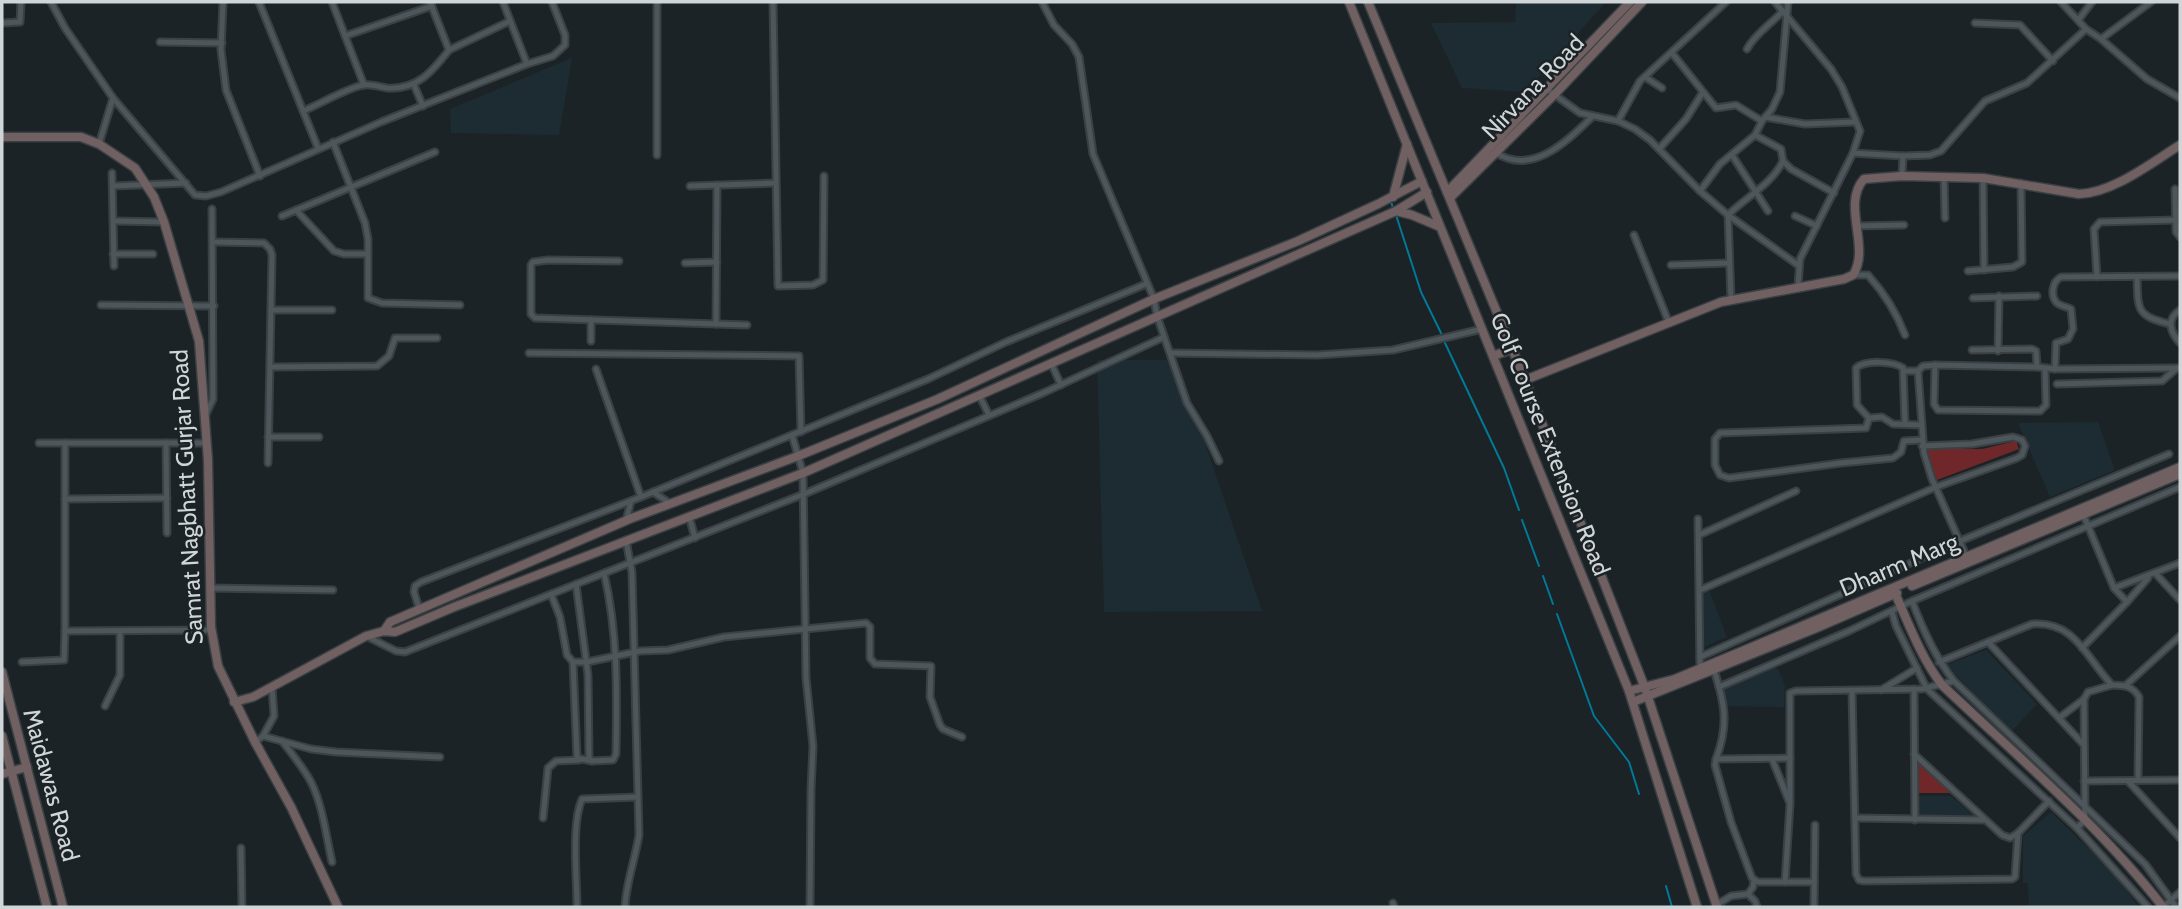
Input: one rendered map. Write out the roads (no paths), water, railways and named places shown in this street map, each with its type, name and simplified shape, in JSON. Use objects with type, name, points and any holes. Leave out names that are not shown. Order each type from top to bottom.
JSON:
[{"type":"street","points":[[2,23],[20,22],[22,2]]},
{"type":"street","points":[[51,2],[65,28],[113,98],[195,195],[206,196],[260,176],[318,148],[553,56],[565,45],[565,36],[552,2]]},
{"type":"street","points":[[223,2],[222,43],[226,90],[260,176]]},
{"type":"street","points":[[259,2],[318,148]]},
{"type":"street","points":[[332,2],[364,85]]},
{"type":"street","points":[[503,2],[527,65]]},
{"type":"street","points":[[657,2],[657,155]]},
{"type":"street","points":[[773,2],[777,283],[781,286],[813,285],[822,281],[824,176]]},
{"type":"street","points":[[1042,2],[1054,25],[1072,44],[1079,57],[1093,154],[1154,299],[1157,316],[1186,403],[1219,461]]},
{"type":"street","name":"Golf Course Extension Road","points":[[1349,2],[1629,691],[1697,907]]},
{"type":"street","name":"Golf Course Extension Road","points":[[1368,2],[1525,380],[1607,590],[1646,692],[1716,906]]},
{"type":"street","name":"Nirvana Road","points":[[1449,195],[1496,153],[1630,2]]},
{"type":"street","name":"Nirvana Road","points":[[1449,195],[1642,2]]},
{"type":"street","points":[[1618,121],[1635,88],[1645,77],[1727,2]]},
{"type":"street","points":[[1775,2],[1835,75],[1860,131],[1853,153],[1798,265],[1798,286]]},
{"type":"street","points":[[1700,191],[1720,164],[1755,135],[1780,92],[1780,67],[1788,2]]},
{"type":"street","points":[[2061,2],[2086,29],[2147,79],[2180,97]]},
{"type":"street","points":[[2079,19],[2092,2]]},
{"type":"street","points":[[2101,39],[2151,2]]},
{"type":"street","points":[[345,36],[431,4],[449,50]]},
{"type":"street","points":[[1747,49],[1752,39],[1783,11]]},
{"type":"street","points":[[303,111],[364,85],[389,88],[414,85],[434,70],[449,50],[510,21]]},
{"type":"street","points":[[1975,23],[2020,25],[2053,61]]},
{"type":"street","points":[[1853,153],[1903,156],[1930,155],[1941,151],[1985,101],[2026,83],[2086,29]]},
{"type":"street","points":[[160,42],[222,43]]},
{"type":"street","points":[[1672,52],[1716,108],[1736,105],[1764,119],[1805,124],[1856,122]]},
{"type":"street","points":[[1645,77],[1662,88]]},
{"type":"street","points":[[414,85],[423,106]]},
{"type":"street","points":[[1551,93],[1580,113],[1618,121],[1635,129],[1728,215],[1798,265]]},
{"type":"street","points":[[1659,149],[1686,119],[1703,93]]},
{"type":"street","points":[[99,144],[113,98]]},
{"type":"street","points":[[1395,118],[1413,111]]},
{"type":"street","points":[[1496,153],[1507,160],[1521,160],[1552,152],[1592,117]]},
{"type":"street","points":[[1755,135],[1781,149],[1783,161],[1791,169],[1833,193]]},
{"type":"street","name":"Samrat Nagbhatt Gurjar Road","points":[[2,137],[81,137],[99,144],[135,168],[147,185],[164,222],[199,341],[207,443],[212,630],[218,666],[234,702],[291,807],[338,907]]},
{"type":"street","points":[[333,142],[365,223],[366,294],[371,301],[460,304]]},
{"type":"street","points":[[1392,197],[1407,144]]},
{"type":"street","points":[[1853,275],[1859,259],[1856,197],[1861,181],[1868,177],[1983,178],[2079,194],[2093,193],[2107,188],[2180,145]]},
{"type":"street","points":[[282,216],[435,152]]},
{"type":"street","points":[[1732,155],[1768,211]]},
{"type":"street","points":[[1902,176],[1903,156]]},
{"type":"street","points":[[1731,299],[1728,215],[1775,174],[1783,161]]},
{"type":"street","points":[[111,173],[114,265]]},
{"type":"street","points":[[1944,177],[1945,218]]},
{"type":"street","points":[[1983,178],[1984,270]]},
{"type":"street","points":[[384,631],[390,622],[419,608],[626,521],[798,456],[949,394],[1154,299],[1298,241],[1422,181]]},
{"type":"street","points":[[113,186],[186,183]]},
{"type":"street","points":[[690,186],[775,183]]},
{"type":"street","points":[[1968,271],[2013,267],[2022,262],[2021,183]]},
{"type":"street","points":[[716,324],[717,185]]},
{"type":"street","points":[[2175,189],[2176,232],[2180,237]]},
{"type":"street","points":[[234,702],[253,697],[366,636],[384,631],[395,632],[803,473],[1396,211],[1427,192]]},
{"type":"street","points":[[205,414],[213,399],[212,209]]},
{"type":"street","points":[[296,211],[334,251],[367,254]]},
{"type":"street","points":[[1396,211],[1438,226]]},
{"type":"street","points":[[1795,216],[1817,226]]},
{"type":"street","points":[[2096,277],[2094,229],[2100,222],[2175,220]]},
{"type":"street","points":[[114,221],[164,222]]},
{"type":"street","points":[[1857,226],[1904,225]]},
{"type":"street","points":[[1633,235],[1669,323]]},
{"type":"street","points":[[213,242],[267,244],[272,255],[268,463]]},
{"type":"street","points":[[113,254],[153,254]]},
{"type":"street","points":[[619,261],[533,262],[532,316],[747,324]]},
{"type":"street","points":[[685,263],[717,262]]},
{"type":"street","points":[[1671,265],[1729,263]]},
{"type":"street","points":[[1525,380],[1731,299],[1844,279],[1853,275],[1868,275],[1884,292],[1905,335]]},
{"type":"street","points":[[2055,369],[2056,343],[2068,339],[2073,329],[2071,309],[2059,304],[2054,298],[2054,281],[2061,277],[2180,276]]},
{"type":"street","points":[[2137,277],[2139,304],[2143,313],[2153,320],[2171,324]]},
{"type":"street","points":[[419,608],[414,592],[415,586],[421,582],[801,432],[1146,284]]},
{"type":"street","points":[[1998,351],[1999,296]]},
{"type":"street","points":[[1973,298],[2037,296]]},
{"type":"street","points":[[101,305],[214,306]]},
{"type":"street","points":[[271,310],[332,310]]},
{"type":"street","points":[[2180,310],[2172,317],[2171,324],[2180,343]]},
{"type":"street","points":[[591,320],[591,341]]},
{"type":"street","points":[[1171,353],[1317,355],[1393,350],[1482,329]]},
{"type":"street","points":[[366,636],[396,651],[405,652],[804,494],[1060,385],[1164,337]]},
{"type":"street","points":[[270,368],[377,366],[388,356],[395,338],[437,338]]},
{"type":"street","points":[[1493,356],[1511,349]]},
{"type":"street","points":[[1972,350],[2035,349],[2037,367]]},
{"type":"street","points":[[529,353],[799,356],[801,432]]},
{"type":"street","points":[[1051,363],[1060,385]]},
{"type":"street","points":[[1869,418],[1857,405],[1856,368],[1858,365],[1896,364],[1901,365],[1904,371],[1905,424]]},
{"type":"street","points":[[1904,371],[1918,371],[1923,366],[1935,365],[2045,369],[2179,368]]},
{"type":"street","points":[[1935,365],[1934,404],[1938,410],[2040,411],[2046,405],[2045,369]]},
{"type":"street","points":[[2057,384],[2162,381],[2179,368]]},
{"type":"street","points":[[596,369],[641,497]]},
{"type":"street","points":[[1918,371],[1922,443],[1936,487],[1967,558]]},
{"type":"street","points":[[979,395],[989,415]]},
{"type":"street","points":[[1869,418],[1882,417],[1893,424],[1921,425]]},
{"type":"street","points":[[1700,590],[1936,487],[2017,458],[2022,455],[2025,446],[2022,440],[2012,437],[1972,444],[1904,441],[1900,452],[1893,458],[1729,478],[1723,478],[1717,471],[1714,446],[1720,433],[1862,429],[1866,428],[1869,418]]},
{"type":"street","points":[[792,435],[803,473],[804,494],[806,678],[813,746],[810,907]]},
{"type":"street","points":[[268,437],[319,437]]},
{"type":"street","points":[[39,443],[207,443]]},
{"type":"street","points":[[22,662],[64,660],[65,443]]},
{"type":"street","points":[[166,443],[167,533]]},
{"type":"street","points":[[1700,657],[1960,541],[2169,454]]},
{"type":"street","name":"Dharm Marg","points":[[1629,691],[1646,692],[1714,670],[2180,467]]},
{"type":"street","name":"Dharm Marg","points":[[1633,702],[1646,692],[1700,668],[2180,474]]},
{"type":"street","points":[[1719,687],[1892,612],[1900,606],[2180,487]]},
{"type":"street","points":[[1699,535],[1796,491]]},
{"type":"street","points":[[653,492],[671,504]]},
{"type":"street","points":[[65,499],[167,498]]},
{"type":"street","points":[[626,521],[631,501]]},
{"type":"street","points":[[2083,514],[2114,588],[2127,602]]},
{"type":"street","points":[[689,516],[695,538]]},
{"type":"street","points":[[1698,519],[1700,668]]},
{"type":"street","points":[[625,907],[626,890],[639,835],[631,562],[626,540]]},
{"type":"street","points":[[2114,588],[2180,563]]},
{"type":"street","points":[[543,818],[548,768],[556,761],[613,760],[616,754],[616,656],[604,573]]},
{"type":"street","points":[[2156,574],[2180,600]]},
{"type":"street","points":[[2082,648],[2148,577]]},
{"type":"street","points":[[576,584],[587,662],[589,758],[592,761]]},
{"type":"street","points":[[210,588],[333,590]]},
{"type":"street","points":[[1592,599],[1607,590]]},
{"type":"street","points":[[1894,591],[1912,636],[1942,685],[2085,820],[2143,881],[2163,907],[2180,892]]},
{"type":"street","points":[[551,594],[560,617],[567,655],[573,662],[575,747],[579,760]]},
{"type":"street","points":[[1912,601],[1939,662],[1954,681],[2145,864],[2176,907]]},
{"type":"street","points":[[1892,612],[1927,689],[2077,828],[2148,907]]},
{"type":"street","points":[[573,662],[587,662],[633,652],[668,650],[724,637],[866,623],[870,627],[870,658],[875,664],[931,667],[930,697],[940,725],[962,737]]},
{"type":"street","points":[[1939,662],[2032,624],[2048,623],[2066,632],[2112,685]]},
{"type":"street","points":[[65,631],[212,630]]},
{"type":"street","points":[[105,706],[120,675],[120,632]]},
{"type":"street","points":[[2126,685],[2180,636]]},
{"type":"street","points":[[1988,642],[2083,744]]},
{"type":"street","points":[[1880,690],[1917,668]]},
{"type":"street","points":[[1714,670],[1726,724],[1716,759],[1716,771],[1754,880],[1748,894],[1731,896],[1716,906]]},
{"type":"street","name":"Maidawas Road","points":[[2,672],[63,907]]},
{"type":"street","points":[[1785,882],[1790,804],[1790,693],[1927,689],[1954,681]]},
{"type":"street","points":[[2059,718],[2084,699],[2088,692],[2112,685],[2126,685],[2136,692],[2139,697],[2138,780]]},
{"type":"street","points":[[255,742],[263,736],[274,716],[272,687]]},
{"type":"street","points":[[1914,689],[1915,820]]},
{"type":"street","points":[[1853,691],[1856,874],[1859,880],[2012,879],[2017,874],[2018,833]]},
{"type":"street","points":[[2077,828],[2085,820],[2084,699]]},
{"type":"street","points":[[1975,716],[1983,709]]},
{"type":"street","name":"Maidawas Road","points":[[2,736],[6,773],[47,907]]},
{"type":"street","points":[[263,736],[311,749],[336,752],[440,757]]},
{"type":"street","points":[[281,741],[312,783],[332,862]]},
{"type":"street","points":[[1914,754],[1984,820],[2006,837],[2010,838],[2018,833],[2049,801]]},
{"type":"street","points":[[1772,758],[1790,804]]},
{"type":"street","points":[[1716,759],[1790,758]]},
{"type":"street","points":[[6,773],[27,767]]},
{"type":"street","points":[[2128,780],[2180,838]]},
{"type":"street","points":[[2084,781],[2180,780]]},
{"type":"street","points":[[577,907],[577,829],[582,799],[638,797]]},
{"type":"street","points":[[1855,818],[1984,820]]},
{"type":"street","points":[[1814,907],[1815,825]]},
{"type":"street","points":[[241,848],[242,907]]},
{"type":"street","points":[[1754,880],[1814,883]]},
{"type":"street","points":[[1748,894],[1757,907]]},
{"type":"waterway","points":[[1391,202],[1393,208]]},
{"type":"waterway","points":[[1396,215],[1421,292],[1441,333]]},
{"type":"waterway","points":[[1445,343],[1504,468],[1519,510]]},
{"type":"waterway","points":[[1522,520],[1539,566]]},
{"type":"waterway","points":[[1543,576],[1553,604]]},
{"type":"waterway","points":[[1557,614],[1594,716],[1629,762],[1639,794]]},
{"type":"waterway","points":[[1666,886],[1672,907]]}]
